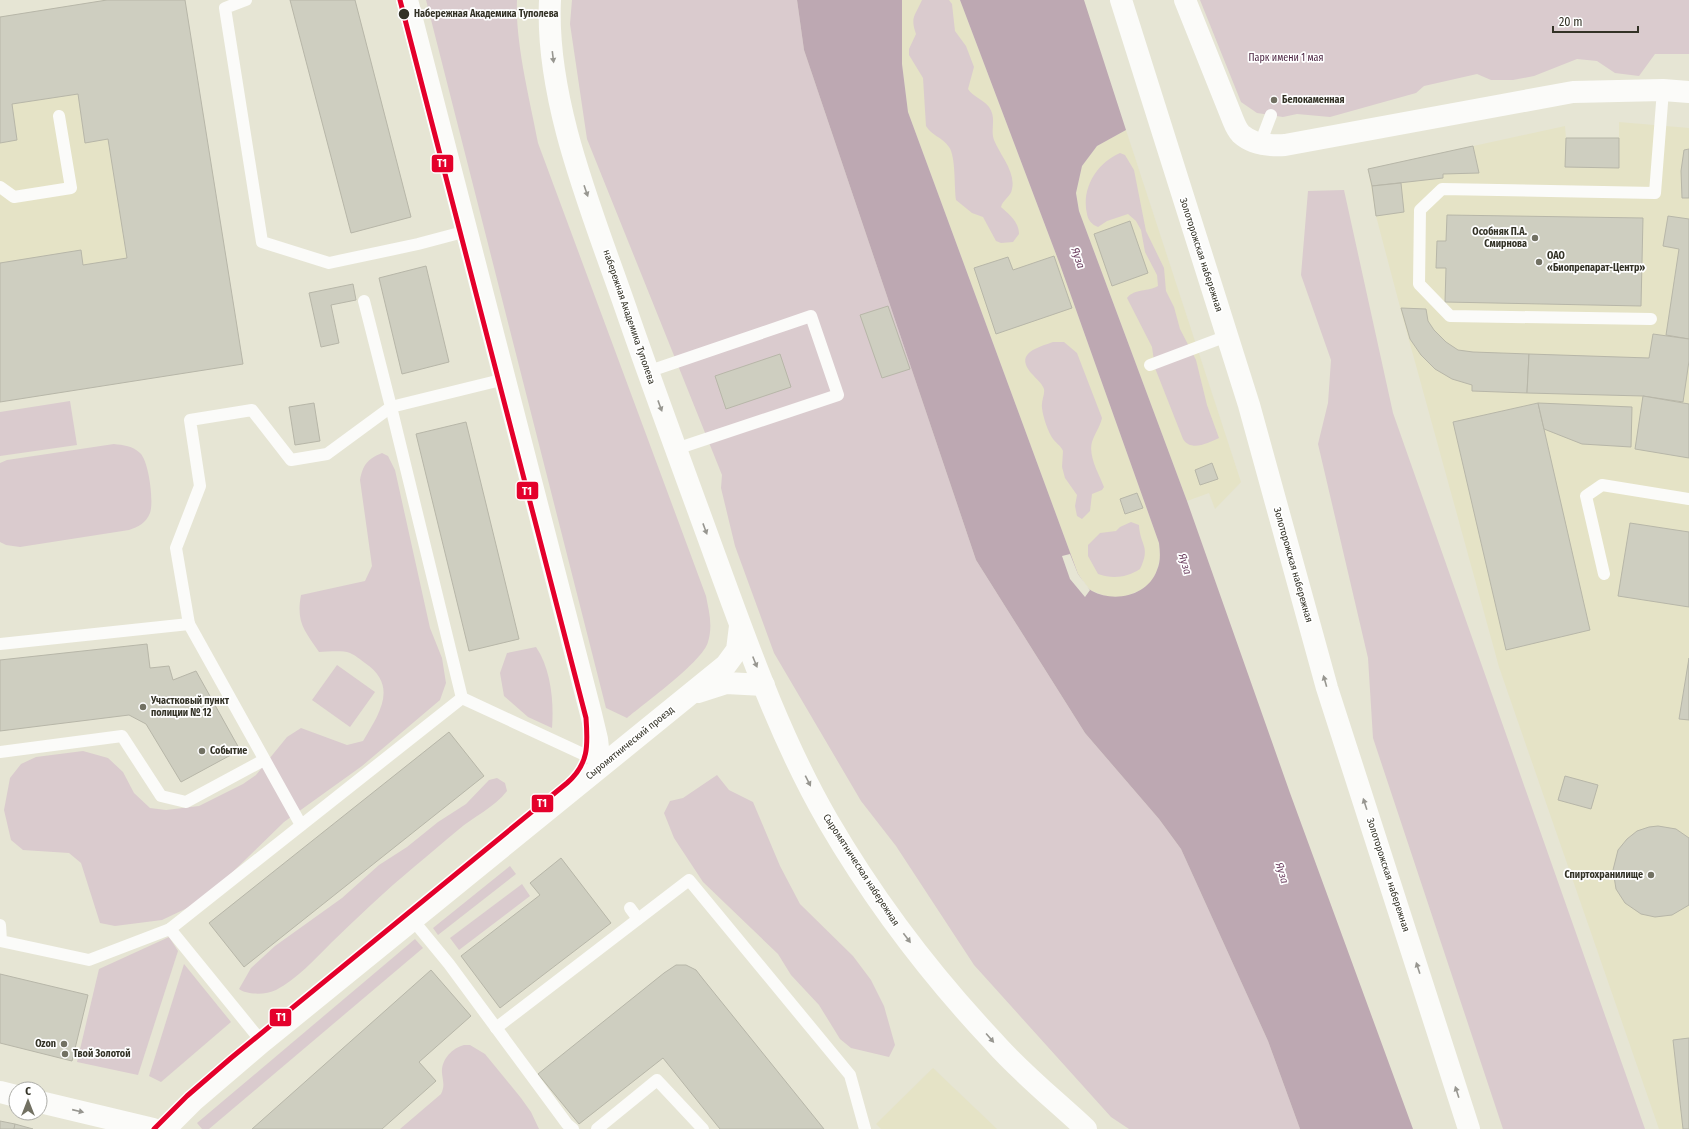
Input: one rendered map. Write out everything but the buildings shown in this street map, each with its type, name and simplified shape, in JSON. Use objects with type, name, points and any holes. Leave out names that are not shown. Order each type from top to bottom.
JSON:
[{"type":"main road","points":[[407,0],[591,714],[597,739],[600,764]]},
{"type":"main road","name":"Золоторожская набережная","points":[[1121,0],[1251,413],[1327,688],[1469,1129]]},
{"type":"main road","points":[[1185,0],[1233,120],[1242,135],[1260,144],[1269,146],[1285,145],[1573,92],[1663,90],[1689,92]]},
{"type":"main road","name":"набережная Академика Туполева","points":[[548,6],[559,101],[573,154],[647,372],[740,626]]},
{"type":"main road","name":"Сыромятнический проезд","points":[[163,1129],[193,1101],[262,1042],[600,764],[690,695],[729,660],[737,650],[740,626]]},
{"type":"main road","name":"Сыромятническая набережная","points":[[740,626],[788,742],[828,821],[881,903],[930,968],[994,1043],[1086,1129]]},
{"type":"main road","name":"Сыромятнический проезд","points":[[690,695],[726,683],[764,685]]},
{"type":"main road","points":[[48,1104],[163,1129]]},
{"type":"lane","points":[[246,0],[225,8],[262,242],[330,263],[418,244],[467,231]]},
{"type":"lane","points":[[1651,319],[1450,316],[1419,284],[1420,210],[1442,189],[1654,193],[1663,90]]},
{"type":"lane","points":[[1260,144],[1272,115]]},
{"type":"lane","points":[[0,187],[14,197],[71,188],[59,116]]},
{"type":"lane","points":[[364,301],[462,698]]},
{"type":"lane","points":[[647,372],[811,316],[838,395],[676,450]]},
{"type":"lane","points":[[1150,365],[1227,336]]},
{"type":"lane","points":[[301,825],[189,624],[176,548],[200,486],[190,420],[252,410],[291,460],[327,454],[391,407],[505,379]]},
{"type":"lane","points":[[1604,574],[1586,496],[1602,485],[1689,499]]},
{"type":"lane","points":[[0,644],[189,624]]},
{"type":"lane","points":[[462,698],[600,764]]},
{"type":"lane","points":[[0,925],[1,941],[89,960],[170,929],[462,698]]},
{"type":"lane","points":[[0,752],[122,736],[160,796],[186,802],[264,760]]},
{"type":"lane","points":[[496,1028],[689,880],[850,1075],[865,1129]]},
{"type":"lane","points":[[630,908],[638,919]]},
{"type":"lane","points":[[412,919],[449,964],[566,1124],[573,1129]]},
{"type":"lane","points":[[170,929],[262,1042]]},
{"type":"lane","points":[[597,1129],[657,1080],[703,1129]]},
{"type":"shaded area","points":[[107,0],[229,282],[0,402],[0,17]]},
{"type":"shaded area","points":[[902,0],[960,0],[1059,262],[1159,543],[1160,557],[1157,571],[1151,582],[1141,590],[1124,597],[1108,597],[1090,590],[1078,574],[908,112],[902,64]]},
{"type":"shaded area","points":[[1619,122],[1689,128],[1689,1129],[1659,1129],[1499,667],[1376,216],[1368,169],[1565,126],[1566,138],[1619,138]]},
{"type":"shaded area","points":[[1126,130],[1241,482],[1215,509],[1209,493],[1187,501],[1079,211],[1076,193],[1082,166],[1097,146]]},
{"type":"shaded area","points":[[933,1068],[997,1129],[881,1129],[876,1124]]},
{"type":"green space","points":[[426,0],[517,0],[518,34],[527,90],[538,143],[706,596],[710,619],[710,630],[708,642],[704,650],[685,670],[627,718],[606,708]]},
{"type":"green space","points":[[572,0],[797,0],[804,50],[976,560],[1085,733],[1159,819],[1181,849],[1268,1041],[1300,1129],[1129,1129],[1111,1117],[974,965],[896,846],[861,801],[774,653],[735,546],[721,488],[722,475],[587,139],[570,24]]},
{"type":"green space","points":[[922,0],[949,0],[952,4],[955,31],[966,46],[974,67],[968,89],[989,107],[993,115],[994,140],[1012,176],[1013,183],[1011,192],[1001,207],[1013,219],[1019,230],[1019,234],[1013,242],[1001,243],[996,241],[983,217],[972,213],[956,200],[954,165],[949,147],[926,126],[923,78],[909,55],[909,49],[916,34],[913,20]]},
{"type":"green space","name":"Парк имени 1 мая","points":[[1200,0],[1689,0],[1689,54],[1655,54],[1639,76],[1615,73],[1597,61],[1577,59],[1534,76],[1513,80],[1491,80],[1477,74],[1424,86],[1416,93],[1330,117],[1297,114],[1283,117],[1257,113],[1241,102]]},
{"type":"green space","points":[[1120,153],[1125,155],[1134,170],[1146,231],[1164,268],[1166,291],[1174,307],[1180,329],[1196,360],[1207,405],[1219,438],[1205,444],[1195,446],[1190,445],[1183,439],[1155,368],[1152,347],[1127,298],[1138,291],[1158,286],[1157,275],[1145,252],[1141,230],[1136,221],[1128,214],[1107,221],[1098,227],[1092,224],[1089,220],[1086,195],[1089,186],[1098,170],[1104,163]]},
{"type":"green space","points":[[1344,190],[1393,413],[1645,1129],[1503,1129],[1373,738],[1368,658],[1318,444],[1328,403],[1331,360],[1301,275],[1308,191]]},
{"type":"green space","points":[[1053,342],[1064,342],[1077,353],[1102,418],[1092,442],[1091,453],[1104,487],[1102,490],[1092,494],[1090,511],[1082,519],[1077,516],[1075,506],[1077,495],[1065,478],[1062,467],[1063,451],[1051,436],[1045,420],[1042,405],[1044,389],[1027,368],[1025,362],[1029,353]]},
{"type":"green space","points":[[70,401],[77,445],[0,456],[0,412]]},
{"type":"green space","points":[[114,444],[128,446],[134,449],[140,453],[146,464],[150,482],[151,508],[150,513],[144,522],[129,530],[20,547],[6,545],[0,542],[0,463],[7,460]]},
{"type":"green space","points":[[382,453],[388,456],[395,470],[430,628],[442,658],[446,683],[440,700],[362,766],[284,822],[204,900],[162,920],[115,926],[100,923],[81,863],[69,853],[23,850],[11,840],[4,810],[10,778],[21,764],[36,757],[83,751],[108,758],[123,772],[134,793],[150,808],[166,810],[199,806],[243,784],[256,775],[287,737],[301,728],[347,745],[363,741],[380,711],[384,691],[381,681],[375,672],[352,654],[334,651],[319,652],[302,625],[300,604],[301,595],[365,581],[372,566],[360,480],[366,463]]},
{"type":"green space","points":[[1131,522],[1139,525],[1145,551],[1140,569],[1119,577],[1108,577],[1098,574],[1088,556],[1088,545],[1100,533],[1116,531],[1120,527]]},
{"type":"green space","points":[[536,647],[548,675],[552,697],[552,728],[528,717],[504,696],[500,673],[507,653]]},
{"type":"green space","points":[[337,665],[375,692],[350,727],[312,700]]},
{"type":"green space","points":[[717,775],[729,790],[753,802],[780,866],[800,904],[853,956],[871,980],[884,1006],[895,1045],[889,1057],[851,1048],[840,1039],[819,1005],[791,975],[778,954],[703,882],[674,838],[664,813],[670,801],[683,798]]},
{"type":"green space","points":[[497,778],[505,783],[507,791],[502,797],[464,825],[393,885],[298,975],[272,992],[257,994],[239,989],[251,968],[275,946],[342,898],[379,865],[407,847],[438,822],[466,804],[489,780]]},
{"type":"green space","points":[[510,866],[516,874],[438,935],[433,928]]},
{"type":"green space","points":[[522,884],[530,896],[459,950],[450,938]]},
{"type":"green space","points":[[169,937],[178,951],[138,1075],[77,1062],[99,969]]},
{"type":"green space","points":[[415,939],[423,948],[209,1129],[202,1129],[197,1123]]},
{"type":"green space","points":[[184,964],[231,1022],[161,1082],[149,1076]]},
{"type":"green space","points":[[464,1045],[470,1045],[485,1054],[521,1098],[531,1112],[539,1129],[400,1129],[441,1094],[443,1086],[442,1068],[445,1059],[455,1049]]},
{"type":"water","name":"Яуза","points":[[797,0],[902,0],[902,64],[908,112],[1078,574],[1090,590],[1101,595],[1120,596],[1129,595],[1138,591],[1153,579],[1159,563],[1159,543],[1059,262],[960,0],[1084,0],[1126,130],[1097,146],[1082,166],[1076,193],[1079,211],[1187,501],[1290,793],[1413,1129],[1300,1129],[1268,1041],[1181,849],[1159,819],[1085,733],[976,560],[804,50]]},
{"type":"pier","points":[[1070,554],[1078,574],[1090,590],[1085,597],[1070,579],[1062,556]]},
{"type":"transit line","name":"T1","points":[[154,1129],[187,1096],[231,1058],[567,783],[580,769],[586,754],[586,718],[400,0]]},
{"type":"place","name":"Набережная Академика Туполева","points":[[404,14]]},
{"type":"place","name":"Белокаменная","points":[[1274,100]]},
{"type":"place","name":"Особняк П.А. Смирнова","points":[[1535,238]]},
{"type":"place","name":"ОАО «Биопрепарат-Центр»","points":[[1539,262]]},
{"type":"place","name":"Участковый пункт полиции № 12","points":[[143,707]]},
{"type":"place","name":"Событие","points":[[202,751]]},
{"type":"place","name":"Спиртохранилище","points":[[1651,875]]},
{"type":"place","name":"Ozon","points":[[64,1044]]},
{"type":"place","name":"Твой Золотой","points":[[65,1054]]}]
